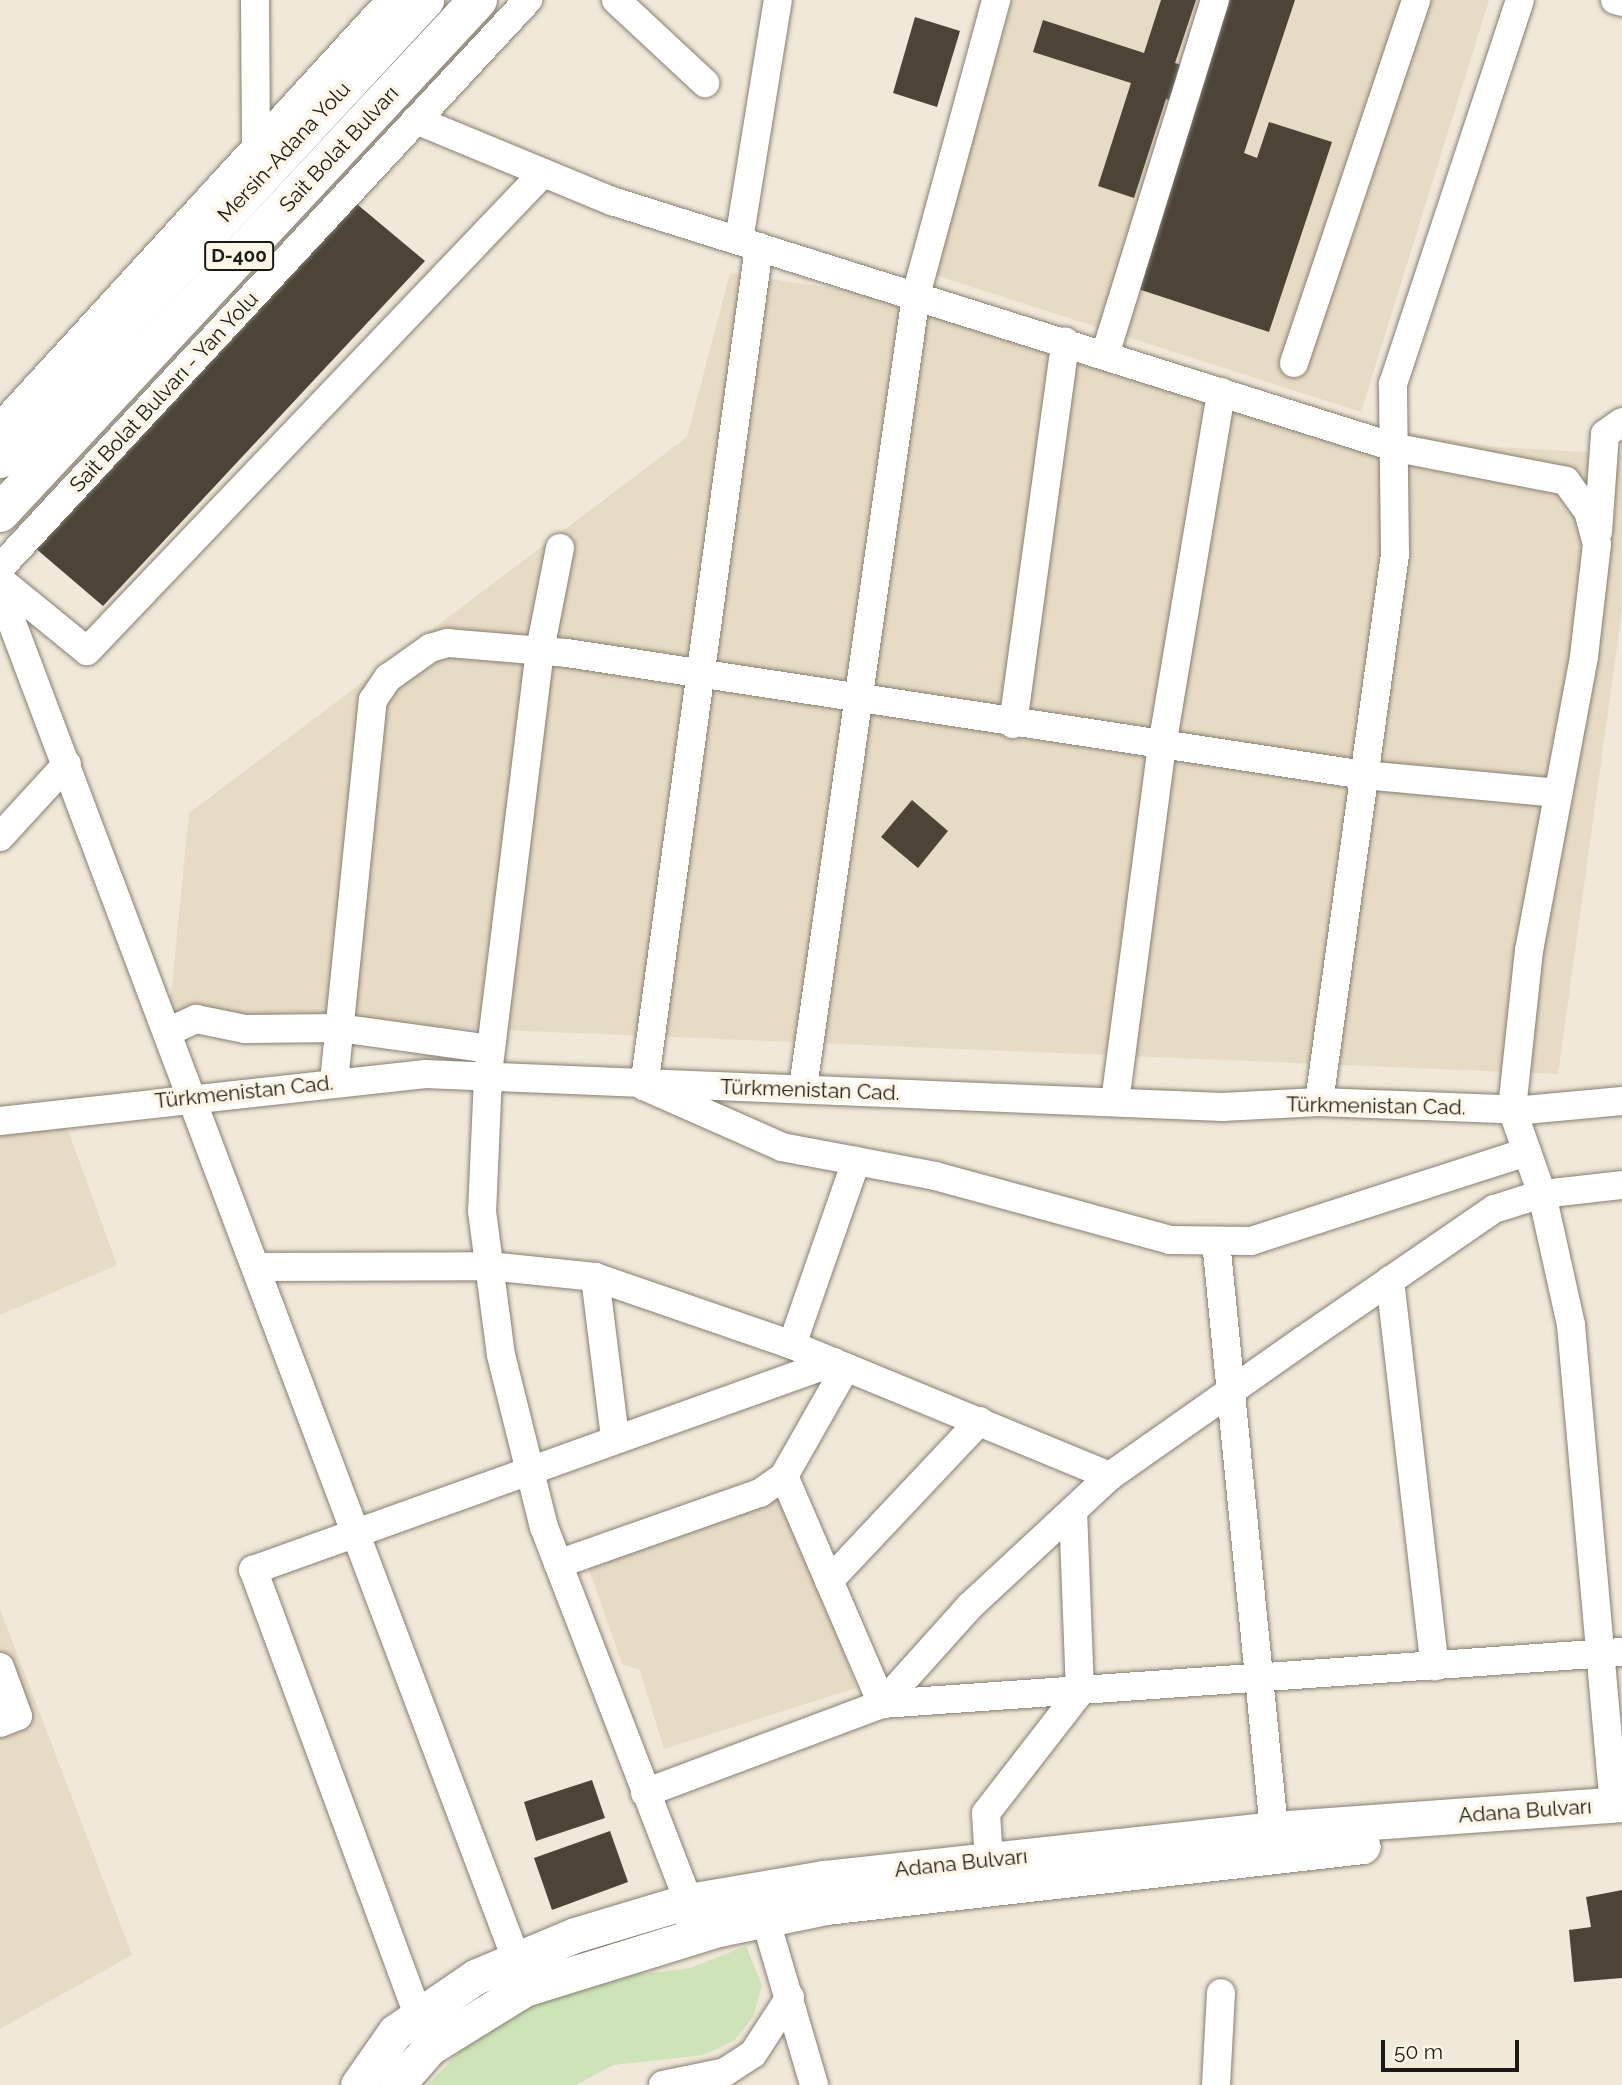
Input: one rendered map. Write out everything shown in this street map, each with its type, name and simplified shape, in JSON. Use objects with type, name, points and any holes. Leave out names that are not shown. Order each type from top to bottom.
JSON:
[{"type":"highway","name":"Mersin-Adana Yolu","points":[[0,459],[425,0]]},
{"type":"highway","name":"Sait Bolat Bulvarı","points":[[0,513],[478,0]]},
{"type":"main road","name":"Adana Bulvarı","points":[[358,2085],[395,2032],[418,2015],[516,1959],[688,1901],[989,1860],[1274,1829],[1620,1811]]},
{"type":"main road","name":"Adana Bulvarı","points":[[397,2085],[429,2048],[524,1989],[691,1937],[765,1918],[1343,1848],[1620,1811]]},
{"type":"street","points":[[255,0],[256,148]]},
{"type":"street","points":[[361,32],[362,0]]},
{"type":"street","points":[[0,427],[391,0]]},
{"type":"street","name":"Sait Bolat Bulvarı - Yan Yolu","points":[[0,568],[528,0]]},
{"type":"street","points":[[616,0],[705,83]]},
{"type":"street","points":[[778,0],[699,674],[644,1086],[782,1147],[856,1161],[1170,1240],[1251,1241],[1528,1153]]},
{"type":"street","points":[[803,1088],[856,699],[916,295],[996,0]]},
{"type":"street","points":[[1105,355],[1214,0]]},
{"type":"street","points":[[1294,363],[1416,0]]},
{"type":"street","points":[[1319,1102],[1395,554],[1397,448],[1392,384],[1520,0]]},
{"type":"street","points":[[1615,0],[1622,2]]},
{"type":"street","points":[[416,120],[543,173],[749,244],[1397,448],[1566,481],[1588,512],[1597,544]]},
{"type":"street","points":[[0,580],[87,651],[543,173]]},
{"type":"street","points":[[1013,724],[1065,342]]},
{"type":"street","points":[[1115,1102],[1162,746],[1221,392]]},
{"type":"street","points":[[1620,1811],[1611,1653],[1571,1325],[1542,1194],[1512,1109],[1529,950],[1559,793],[1597,544],[1605,434],[1622,422]]},
{"type":"street","points":[[560,548],[540,650],[490,1062],[482,1211],[501,1355],[529,1467],[558,1564],[688,1901],[691,1937]]},
{"type":"street","points":[[0,592],[260,1267],[516,1959]]},
{"type":"street","points":[[334,1082],[373,700],[388,678],[430,648],[448,643],[540,650],[1013,724],[1364,775],[1559,793]]},
{"type":"street","points":[[0,836],[67,764]]},
{"type":"street","points":[[170,1031],[196,1019],[258,1030],[339,1028],[490,1062]]},
{"type":"street","name":"Türkmenistan Cad.","points":[[0,1121],[490,1062],[644,1086],[803,1088],[1115,1102],[1319,1102],[1512,1109],[1622,1101]]},
{"type":"street","points":[[792,1345],[856,1161]]},
{"type":"street","points":[[882,1704],[970,1606],[1110,1476],[1234,1388],[1494,1209],[1542,1194],[1622,1185]]},
{"type":"street","points":[[1216,1241],[1234,1388],[1255,1679],[1274,1829]]},
{"type":"street","points":[[260,1267],[489,1266],[595,1277],[792,1345],[1110,1476]]},
{"type":"street","points":[[595,1277],[615,1437]]},
{"type":"street","points":[[1390,1280],[1435,1666]]},
{"type":"street","points":[[418,2015],[253,1570],[529,1467],[840,1364]]},
{"type":"street","points":[[558,1564],[760,1493],[784,1476],[840,1364]]},
{"type":"street","points":[[829,1581],[981,1421]]},
{"type":"street","points":[[784,1476],[882,1704]]},
{"type":"street","points":[[989,1860],[986,1813],[1080,1692],[1073,1511]]},
{"type":"street","points":[[645,1793],[882,1704],[1611,1653]]},
{"type":"street","points":[[0,1667],[9,1720]]},
{"type":"street","points":[[765,1918],[814,2085]]},
{"type":"street","points":[[1216,2085],[1221,1993]]},
{"type":"street","points":[[663,2085],[725,2072],[753,2054],[790,1997]]},
{"type":"shaded area","points":[[1012,0],[1489,0],[1361,412],[935,275]]},
{"type":"shaded area","points":[[730,273],[845,290],[1362,425],[1496,447],[1622,454],[1622,610],[1558,1074],[169,1016],[189,813],[687,437]]},
{"type":"shaded area","points":[[65,1122],[117,1265],[0,1315],[0,1130]]},
{"type":"shaded area","points":[[790,1490],[856,1688],[664,1749],[640,1670],[622,1664],[584,1555]]},
{"type":"shaded area","points":[[0,1609],[132,1955],[0,2029]]},
{"type":"green space","points":[[746,1946],[762,1985],[753,2017],[734,2041],[703,2055],[613,2065],[576,2085],[428,2085],[464,2047],[533,2006],[612,1978],[690,1968]]},
{"type":"building","points":[[1161,0],[1196,0],[1175,63],[1200,71],[1224,0],[1295,0],[1244,153],[1257,158],[1269,122],[1332,142],[1269,332],[1129,286],[1189,106],[1166,99],[1134,198],[1098,186],[1131,83],[1033,52],[1043,20],[1144,53]]},
{"type":"building","points":[[915,17],[960,31],[937,107],[893,93]]},
{"type":"building","points":[[352,200],[425,261],[103,606],[34,547]]},
{"type":"building","points":[[912,800],[948,831],[918,868],[881,837]]},
{"type":"building","points":[[592,1780],[605,1818],[536,1841],[524,1802]]},
{"type":"building","points":[[610,1831],[628,1882],[552,1910],[534,1858]]},
{"type":"building","points":[[1622,1890],[1622,1978],[1574,1982],[1569,1930],[1591,1927],[1586,1897]]}]
